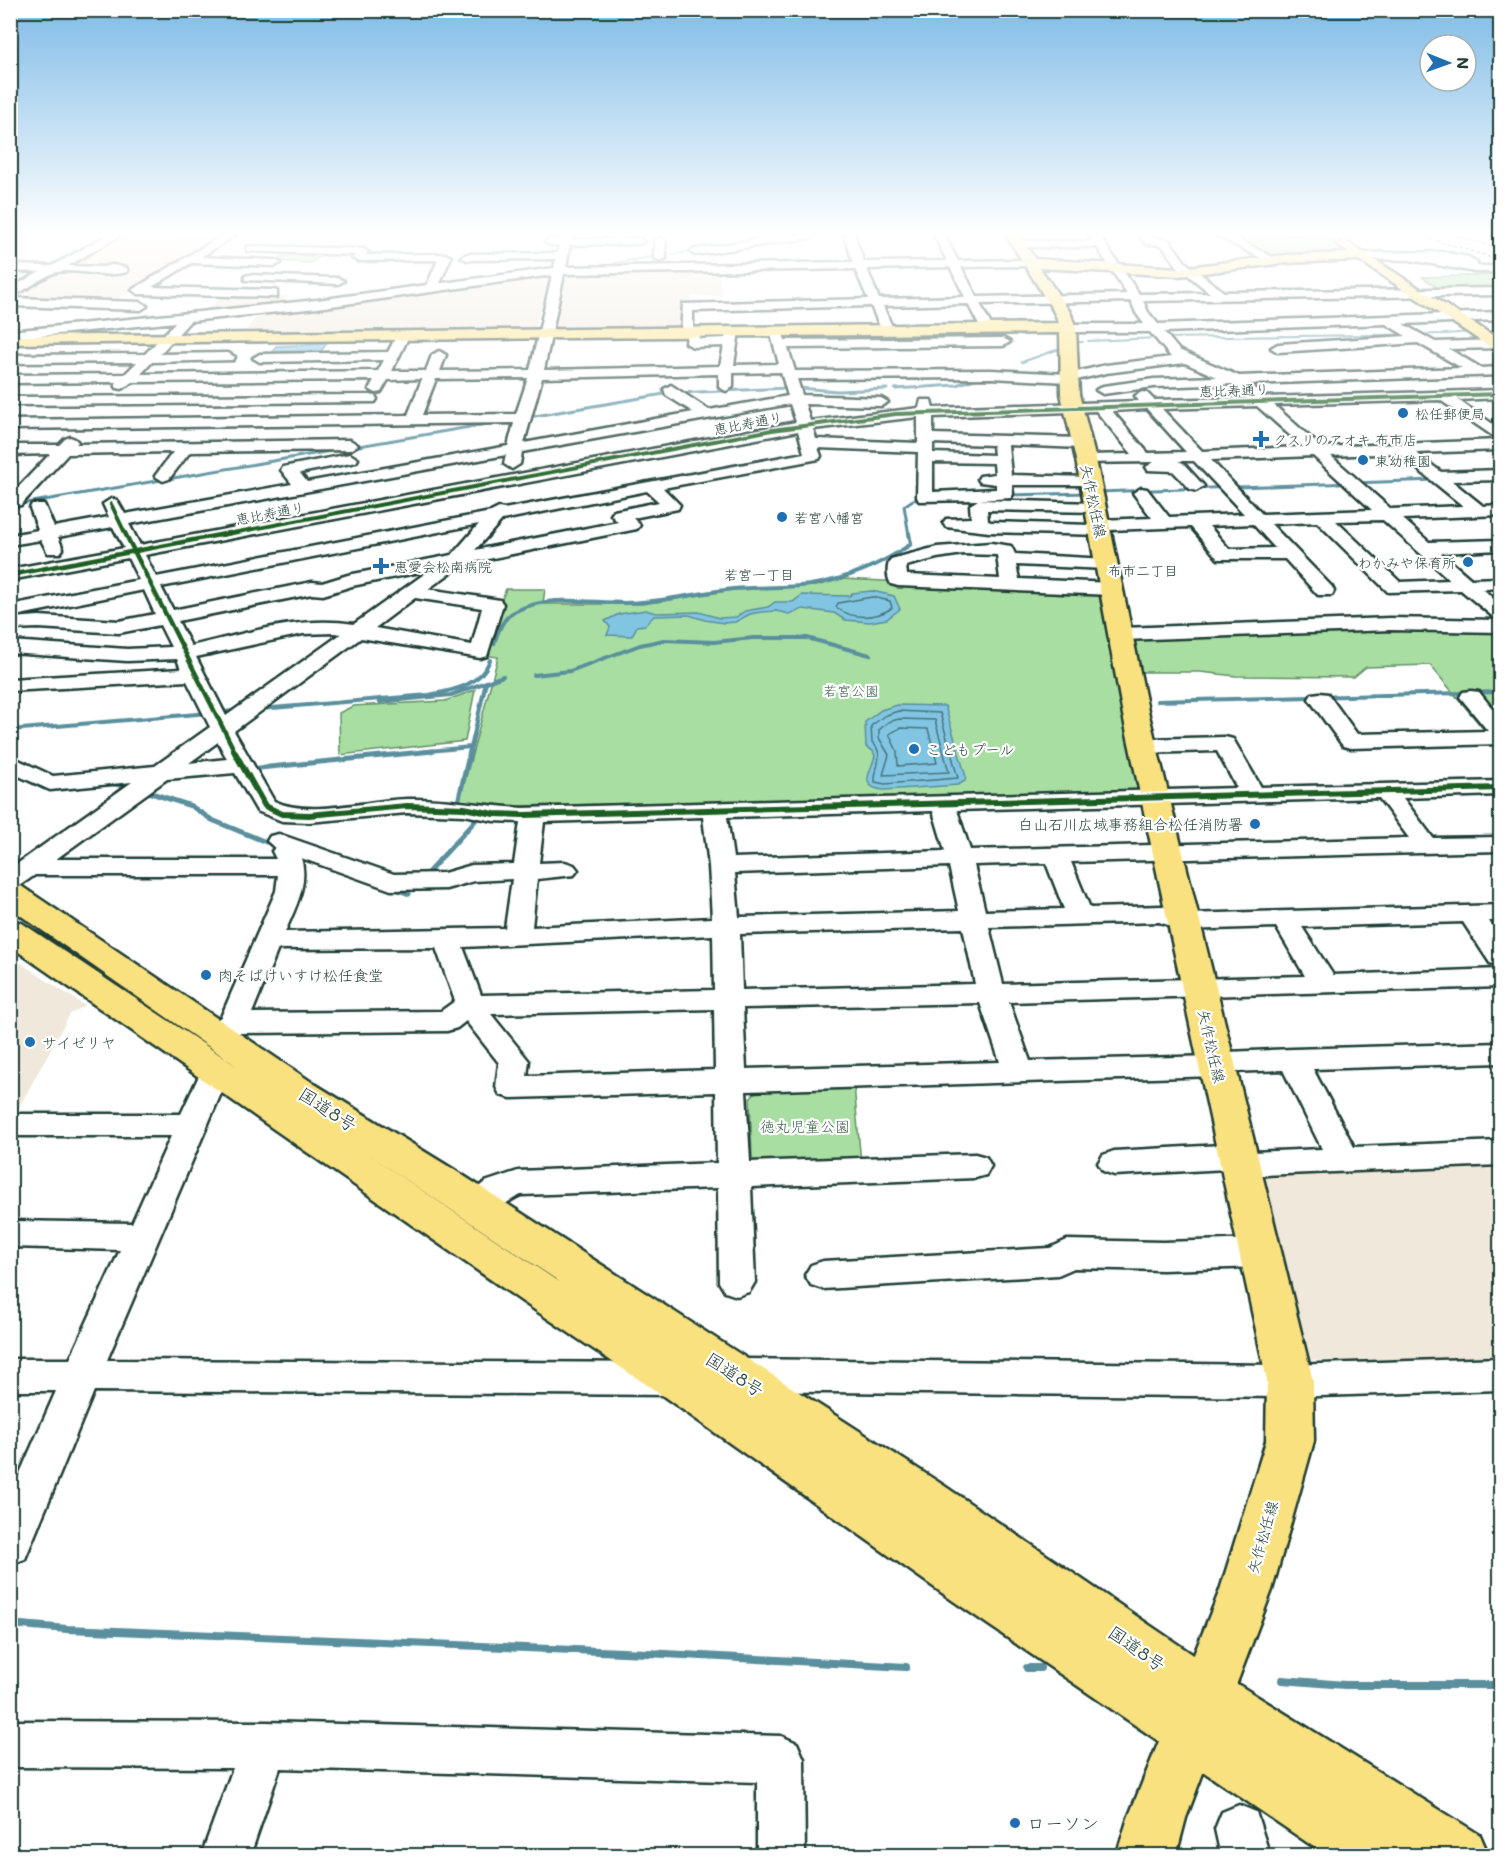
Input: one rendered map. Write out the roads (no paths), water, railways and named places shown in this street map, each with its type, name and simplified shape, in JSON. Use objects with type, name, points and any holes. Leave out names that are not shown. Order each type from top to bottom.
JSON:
[{"type":"main road","points":[[12,339],[48,341],[243,338],[331,342],[403,336],[690,332],[732,337],[882,336],[996,332],[1066,325],[1065,322]]},
{"type":"main road","points":[[1462,322],[1499,345]]},
{"type":"main road","name":"矢作松任線","points":[[1066,325],[1095,505],[1144,746],[1197,987],[1240,1160],[1290,1381],[1290,1442],[1246,1590],[1157,1818],[1146,1856]]},
{"type":"main road","name":"国道8号","points":[[17,880],[529,1284],[675,1378],[970,1582],[1460,1856]]},
{"type":"main road","name":"国道8号","points":[[10,930],[221,1042],[478,1206],[926,1501],[1200,1712],[1379,1856]]},
{"type":"street","points":[[43,322],[65,326],[110,322]]},
{"type":"street","points":[[29,353],[48,341],[70,322]]},
{"type":"street","points":[[12,339],[86,322]]},
{"type":"street","points":[[12,339],[65,326],[106,322]]},
{"type":"street","points":[[10,502],[15,501],[146,357],[184,322]]},
{"type":"street","points":[[17,880],[164,772],[216,719],[247,710],[356,630],[456,561],[496,517],[509,481],[522,418],[536,374],[548,322]]},
{"type":"street","points":[[689,322],[690,332]]},
{"type":"street","points":[[10,625],[37,614],[150,584],[813,456],[778,322]]},
{"type":"street","points":[[879,322],[886,375],[895,403]]},
{"type":"street","points":[[988,322],[996,332],[1013,365],[991,374]]},
{"type":"street","points":[[1066,325],[1069,322]]},
{"type":"street","points":[[1148,322],[1174,354],[1237,380],[1500,615]]},
{"type":"street","points":[[1247,322],[1262,336],[1320,377],[1359,412]]},
{"type":"street","points":[[1262,336],[1379,322]]},
{"type":"street","points":[[1390,322],[1420,338],[1499,392]]},
{"type":"street","points":[[1066,325],[1262,336],[1344,344],[1420,338],[1499,345]]},
{"type":"street","points":[[1066,325],[1086,342]]},
{"type":"street","points":[[788,368],[822,354],[882,336],[996,332]]},
{"type":"street","points":[[780,335],[822,354]]},
{"type":"street","points":[[358,455],[361,421],[403,336]]},
{"type":"street","points":[[732,337],[726,370],[726,387],[720,392],[746,407]]},
{"type":"street","points":[[207,382],[243,338]]},
{"type":"street","points":[[201,357],[217,339]]},
{"type":"street","points":[[1344,344],[1389,375]]},
{"type":"street","points":[[413,420],[439,355]]},
{"type":"street","points":[[260,358],[393,356]]},
{"type":"street","points":[[1109,356],[1124,366]]},
{"type":"street","points":[[10,359],[228,357]]},
{"type":"street","points":[[286,377],[298,357]]},
{"type":"street","points":[[333,377],[346,357]]},
{"type":"street","points":[[77,378],[95,358]]},
{"type":"street","points":[[10,390],[16,379],[45,359]]},
{"type":"street","points":[[16,379],[181,377],[207,382],[260,377],[432,375],[476,380],[536,374],[788,368],[886,375],[991,374],[1075,392],[1124,366],[1184,359]]},
{"type":"street","points":[[921,360],[926,374]]},
{"type":"street","points":[[162,377],[175,362]]},
{"type":"street","points":[[669,371],[671,392],[706,414]]},
{"type":"street","points":[[1011,388],[1075,392],[1154,383],[1500,371]]},
{"type":"street","points":[[943,388],[993,388],[991,374]]},
{"type":"street","points":[[168,391],[181,377]]},
{"type":"street","points":[[243,400],[260,377]]},
{"type":"street","points":[[296,400],[311,377]]},
{"type":"street","points":[[1133,387],[1201,456],[1325,591]]},
{"type":"street","points":[[671,389],[693,389]]},
{"type":"street","name":"恵比寿通り","points":[[17,574],[742,436],[925,408],[996,404],[1075,392],[1100,406],[1499,392]]},
{"type":"street","points":[[1442,395],[1500,436]]},
{"type":"street","points":[[132,448],[162,422],[182,399]]},
{"type":"street","points":[[291,447],[323,399]]},
{"type":"street","points":[[10,401],[370,399]]},
{"type":"street","points":[[10,540],[48,533],[116,512],[191,507],[797,399],[895,403],[925,408],[924,497],[1095,505]]},
{"type":"street","points":[[191,423],[219,400]]},
{"type":"street","points":[[241,448],[271,400]]},
{"type":"street","points":[[856,401],[854,427],[925,457],[1000,440],[1095,505]]},
{"type":"street","points":[[1100,406],[1144,458]]},
{"type":"street","points":[[10,425],[413,420],[465,413],[522,418]]},
{"type":"street","points":[[588,420],[638,457]]},
{"type":"street","points":[[10,443],[31,424]]},
{"type":"street","points":[[742,436],[779,461]]},
{"type":"street","points":[[10,611],[119,627],[312,588],[322,589],[348,581],[631,525],[620,515],[672,505],[581,437]]},
{"type":"street","points":[[922,508],[1005,494],[1003,479],[1007,459],[1000,440]]},
{"type":"street","points":[[809,443],[925,457],[1007,459]]},
{"type":"street","points":[[1196,486],[1177,466],[1095,505],[1006,554],[980,547],[926,552],[897,563],[898,580],[1010,584],[1095,505],[1144,458],[1500,445]]},
{"type":"street","points":[[10,450],[291,447],[358,455],[398,501]]},
{"type":"street","points":[[303,487],[289,470],[358,455],[448,447]]},
{"type":"street","points":[[163,476],[185,448]]},
{"type":"street","points":[[1402,449],[1479,511]]},
{"type":"street","points":[[545,474],[575,501]]},
{"type":"street","points":[[1441,479],[1500,475]]},
{"type":"street","points":[[10,479],[57,478]]},
{"type":"street","points":[[244,478],[274,525]]},
{"type":"street","points":[[1003,479],[1165,523],[1500,510]]},
{"type":"street","points":[[1141,493],[1165,523]]},
{"type":"street","points":[[1401,494],[1425,513]]},
{"type":"street","points":[[157,498],[191,507]]},
{"type":"street","points":[[952,523],[974,501]]},
{"type":"street","points":[[974,501],[1008,527],[1011,546],[1006,554],[1010,584]]},
{"type":"street","points":[[554,505],[585,534]]},
{"type":"street","points":[[1008,527],[1095,505]]},
{"type":"street","points":[[191,507],[202,539],[243,602]]},
{"type":"street","points":[[38,508],[61,565]]},
{"type":"street","points":[[10,1545],[192,1125],[221,1042],[289,891],[290,859],[279,841],[265,806],[216,719],[116,512]]},
{"type":"street","points":[[1323,517],[1395,588],[1500,583]]},
{"type":"street","points":[[1196,522],[1224,555],[1290,553]]},
{"type":"street","points":[[428,530],[456,561]]},
{"type":"street","points":[[1424,548],[1500,545]]},
{"type":"street","points":[[325,551],[348,581]]},
{"type":"street","points":[[17,574],[37,614]]},
{"type":"street","points":[[322,589],[347,621],[334,627]]},
{"type":"street","points":[[10,647],[127,655],[184,653],[303,628],[334,627],[480,652],[493,604],[410,592]]},
{"type":"street","points":[[62,651],[87,623]]},
{"type":"street","points":[[1122,634],[1390,624],[1500,626]]},
{"type":"street","points":[[10,685],[195,674]]},
{"type":"street","points":[[1471,697],[1500,731]]},
{"type":"street","points":[[1320,699],[1351,741],[1500,737]]},
{"type":"street","points":[[1144,746],[1225,744],[1253,795]]},
{"type":"street","points":[[10,763],[50,783],[242,765]]},
{"type":"street","points":[[265,806],[282,814],[309,815],[407,806],[464,808],[494,814],[533,814],[1500,788]]},
{"type":"street","points":[[1386,791],[1426,845]]},
{"type":"street","points":[[942,802],[960,858],[972,919],[991,993],[1018,1071]]},
{"type":"street","points":[[714,810],[722,866],[726,926],[738,1282]]},
{"type":"street","points":[[517,936],[533,814]]},
{"type":"street","points":[[279,841],[391,882],[446,881],[472,873],[565,870]]},
{"type":"street","points":[[722,866],[1167,851],[1500,844]]},
{"type":"street","points":[[1056,855],[1080,916]]},
{"type":"street","points":[[17,880],[291,867]]},
{"type":"street","points":[[268,941],[447,939],[726,926],[1162,914],[1183,922],[1500,912]]},
{"type":"street","points":[[1470,913],[1500,957]]},
{"type":"street","points":[[1284,919],[1323,982]]},
{"type":"street","points":[[447,939],[456,974],[470,1005],[498,1044],[514,1061],[511,1087],[1216,1066],[1227,1062],[1500,1053]]},
{"type":"street","points":[[221,1042],[447,1021],[470,1005],[1500,978]]},
{"type":"street","points":[[1293,1059],[1344,1160]]},
{"type":"street","points":[[10,1125],[192,1125]]},
{"type":"street","points":[[1113,1163],[1344,1160],[1500,1153]]},
{"type":"street","points":[[478,1206],[497,1191],[518,1183],[975,1166]]},
{"type":"street","points":[[10,1234],[142,1237]]},
{"type":"street","points":[[823,1275],[1058,1261],[1067,1254],[1163,1256],[1261,1253]]},
{"type":"street","points":[[10,1375],[675,1378],[736,1375],[1290,1381],[1500,1374]]},
{"type":"street","points":[[10,1744],[265,1746],[781,1760],[781,1856]]},
{"type":"street","points":[[225,1856],[265,1746]]},
{"type":"water","points":[[326,344],[319,354],[270,355],[276,346]]},
{"type":"water","points":[[872,591],[894,596],[900,609],[887,619],[870,622],[845,620],[834,613],[803,609],[789,614],[776,611],[761,612],[750,614],[735,622],[724,623],[689,615],[654,616],[645,625],[637,626],[632,636],[607,635],[610,627],[605,621],[619,614],[646,610],[656,613],[699,612],[719,618],[736,617],[745,611],[768,607],[775,602],[793,602],[802,595],[850,596],[852,593]]},
{"type":"water","name":"こどもプール","points":[[897,705],[945,706],[966,777],[965,781],[958,785],[884,790],[871,786],[868,778],[875,756],[873,751],[866,747],[865,722],[881,710]]},
{"type":"waterway","points":[[1163,338],[1445,334],[1500,330]]},
{"type":"waterway","points":[[1088,341],[1158,338]]},
{"type":"waterway","points":[[1078,342],[1083,342]]},
{"type":"waterway","points":[[1022,362],[1059,349]]},
{"type":"waterway","points":[[895,389],[956,385],[984,376]]},
{"type":"waterway","points":[[677,393],[788,388]]},
{"type":"waterway","points":[[798,388],[838,391],[887,389]]},
{"type":"waterway","points":[[535,416],[670,393]]},
{"type":"waterway","points":[[359,446],[499,422]]},
{"type":"waterway","points":[[15,505],[343,449]]},
{"type":"waterway","points":[[1098,492],[1436,480]]},
{"type":"waterway","points":[[1008,495],[1088,493]]},
{"type":"waterway","points":[[909,535],[904,506],[913,500],[924,499]]},
{"type":"waterway","points":[[494,644],[504,621],[511,614],[529,606],[555,601],[638,603],[733,589],[823,583],[850,575],[888,558],[911,544],[909,533]]},
{"type":"waterway","points":[[534,675],[570,671],[640,645],[664,640],[714,642],[753,638],[807,638],[870,655]]},
{"type":"waterway","points":[[260,709],[429,695],[457,689],[473,681],[486,669],[490,660]]},
{"type":"waterway","points":[[486,682],[503,676]]},
{"type":"waterway","points":[[380,702],[451,695],[486,682]]},
{"type":"waterway","points":[[470,752],[486,682]]},
{"type":"waterway","points":[[1157,701],[1500,692]]},
{"type":"waterway","points":[[218,712],[239,711]]},
{"type":"waterway","points":[[10,730],[209,713]]},
{"type":"waterway","points":[[418,752],[471,747]]},
{"type":"waterway","points":[[259,768],[433,751]]},
{"type":"waterway","points":[[463,805],[458,802],[470,751]]},
{"type":"waterway","points":[[28,780],[44,788],[52,787]]},
{"type":"waterway","points":[[110,783],[133,788]]},
{"type":"waterway","points":[[142,790],[191,806],[212,820],[266,842]]},
{"type":"waterway","points":[[424,877],[482,813]]},
{"type":"waterway","points":[[393,888],[409,894]]},
{"type":"waterway","points":[[10,1624],[67,1629],[647,1653],[906,1667]]},
{"type":"waterway","points":[[1027,1668],[1040,1668]]},
{"type":"waterway","points":[[1282,1680],[1345,1685],[1500,1685]]},
{"type":"place","name":"松任郵便局","points":[[1403,413]]},
{"type":"place","name":"クスリのアオキ 布市店","points":[[1261,439]]},
{"type":"place","name":"東幼稚園","points":[[1363,460]]},
{"type":"place","name":"若宮八幡宮","points":[[782,517]]},
{"type":"place","name":"わかみや保育所","points":[[1468,562]]},
{"type":"place","name":"恵愛会松南病院","points":[[381,566]]},
{"type":"place","name":"こどもプール","points":[[914,749]]},
{"type":"place","name":"白山石川広域事務組合松任消防署","points":[[1255,824]]},
{"type":"place","name":"肉そばけいすけ松任食堂","points":[[206,975]]},
{"type":"place","name":"サイゼリヤ","points":[[30,1042]]},
{"type":"place","name":"ローソン","points":[[1015,1823]]},
{"type":"district","name":"布市二丁目","points":[[1143,570]]},
{"type":"district","name":"若宮一丁目","points":[[759,574]]},
{"type":"park label","name":"若宮公園","points":[[851,690]]},
{"type":"park label","name":"徳丸児童公園","points":[[805,1126]]}]
